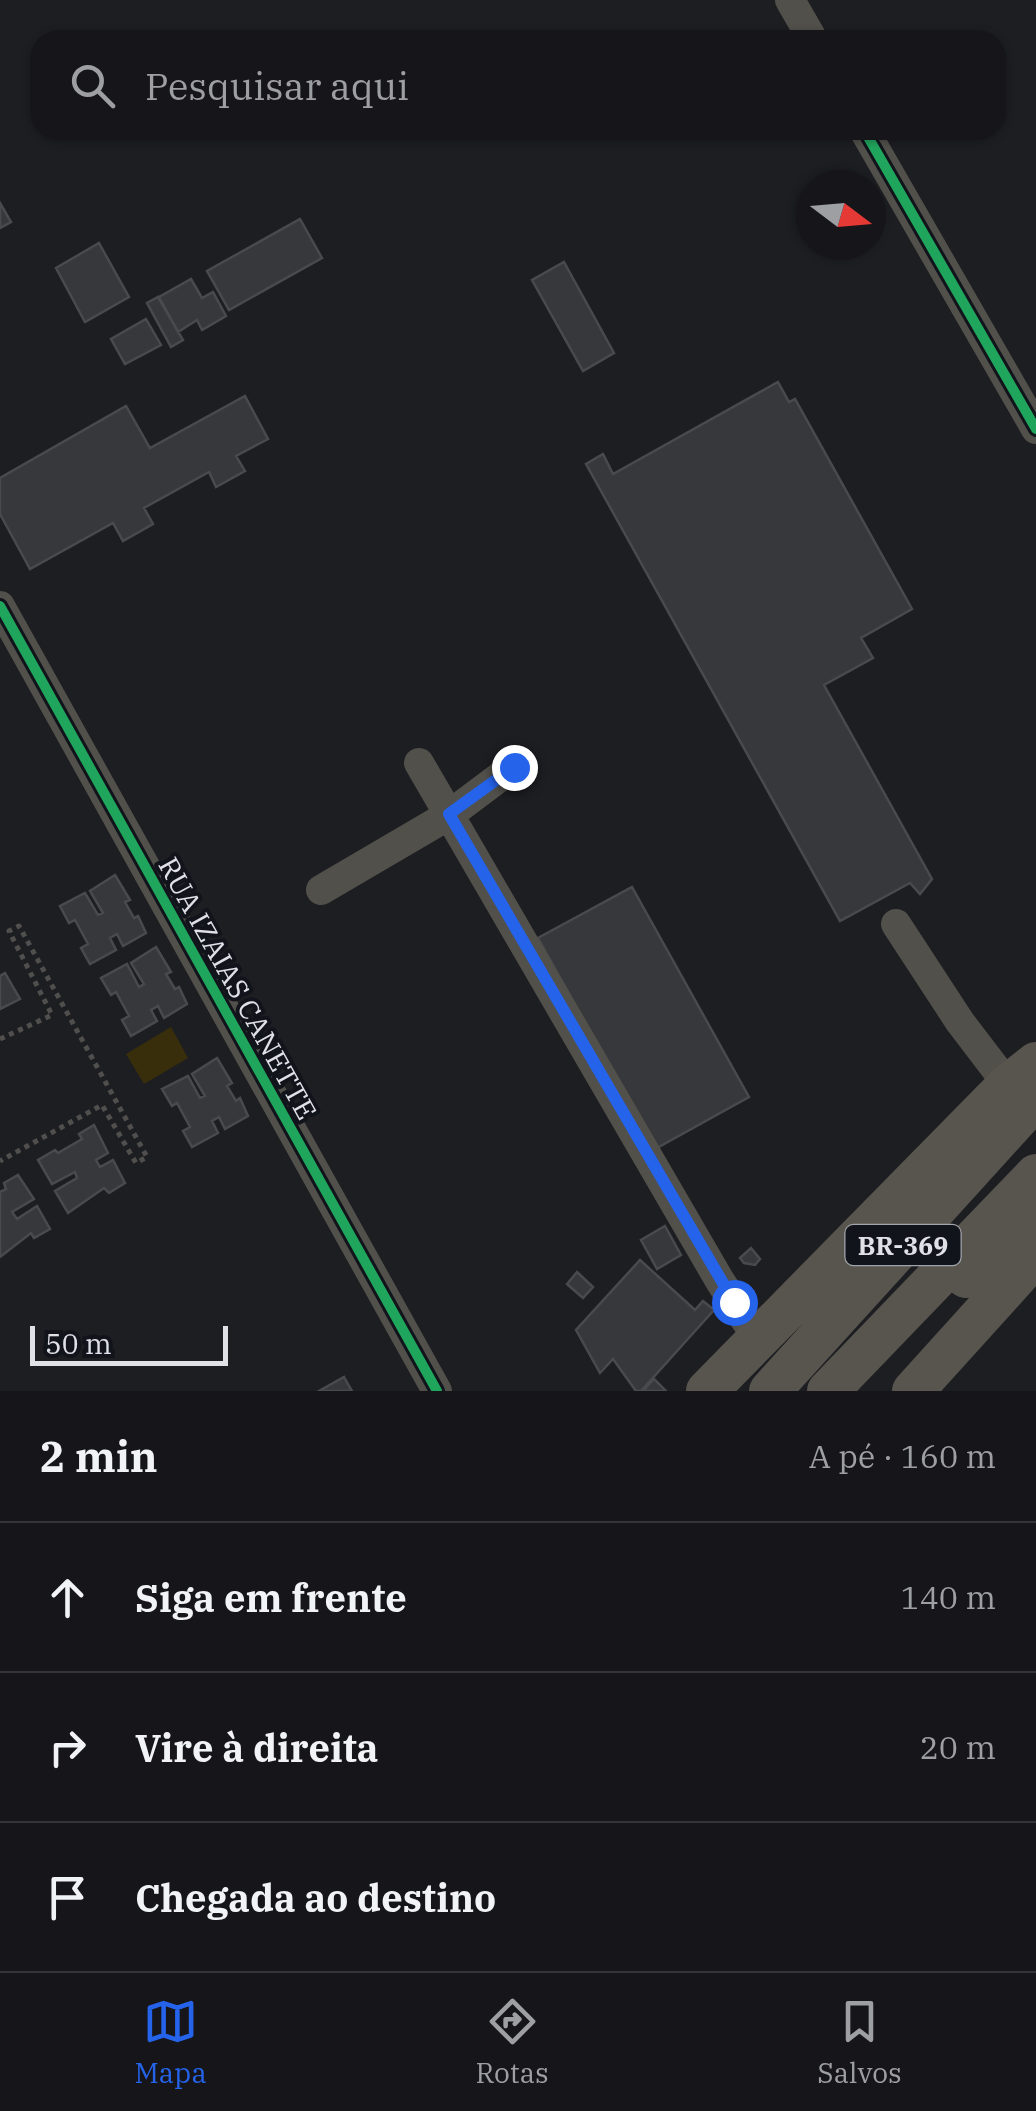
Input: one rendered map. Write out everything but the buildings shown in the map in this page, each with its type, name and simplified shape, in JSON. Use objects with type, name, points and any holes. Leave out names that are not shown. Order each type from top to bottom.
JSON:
[{"type":"highway","points":[[707,1391],[1027,1082]]},
{"type":"highway","name":"BR-369","points":[[770,1391],[1027,1082]]},
{"type":"highway","name":"BR-369","points":[[828,1391],[1036,1175]]},
{"type":"highway","points":[[872,1343],[1036,1224]]},
{"type":"highway","points":[[914,1391],[1036,1255]]},
{"type":"street","points":[[790,0],[807,30]]},
{"type":"street","points":[[870,140],[1036,429]]},
{"type":"street","name":"RUA IZAIAS CANETTE","points":[[0,606],[436,1391]]},
{"type":"street","points":[[420,763],[720,1281],[758,1339]]},
{"type":"street","points":[[321,890],[449,814],[514,767]]},
{"type":"street","points":[[896,924],[960,1022],[1027,1082]]},
{"type":"path","points":[[0,1039],[52,1015],[9,931],[19,926],[147,1157],[136,1163],[102,1105],[0,1161]]},
{"type":"shaded area","points":[[171,1027],[188,1058],[144,1084],[126,1054]]},
{"type":"cycle path","points":[[870,140],[1036,429]]},
{"type":"cycle path","points":[[0,606],[437,1391]]},
{"type":"route","points":[[514,767],[449,814],[734,1302]]}]
